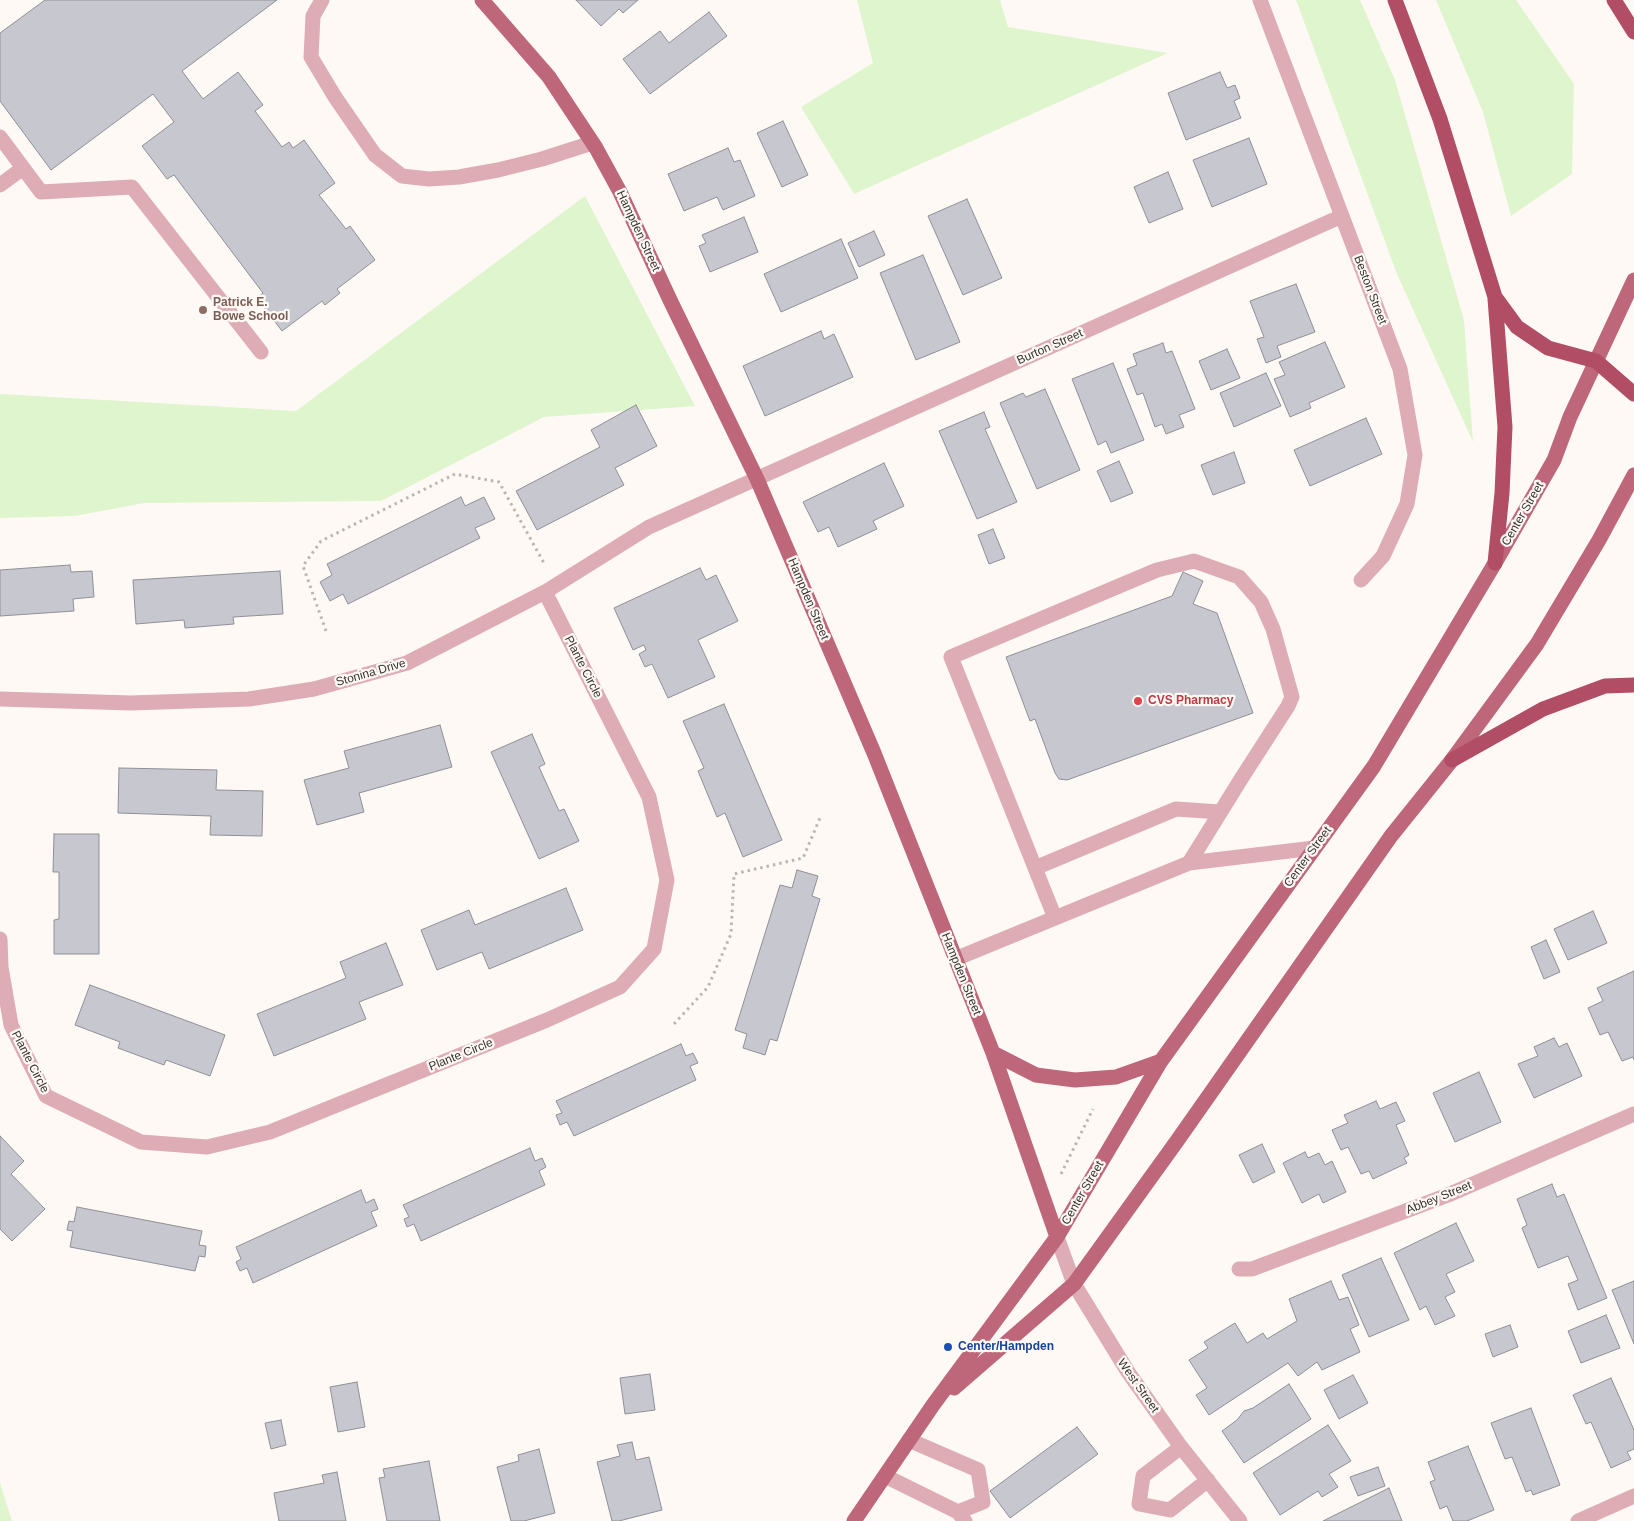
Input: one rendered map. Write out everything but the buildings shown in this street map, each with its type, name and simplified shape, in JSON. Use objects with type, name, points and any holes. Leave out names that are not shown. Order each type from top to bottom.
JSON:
[{"type":"highway","points":[[1395,0],[1440,119],[1495,297],[1505,426],[1502,492],[1495,563]]},
{"type":"highway","points":[[1614,0],[1634,32]]},
{"type":"highway","points":[[1495,297],[1517,327],[1548,348],[1596,361],[1634,394]]},
{"type":"highway","points":[[1452,760],[1542,709],[1605,686],[1634,685]]},
{"type":"main road","name":"Hampden Street","points":[[482,0],[549,77],[596,148],[620,192],[757,479],[874,753],[956,959],[993,1053],[1057,1237]]},
{"type":"main road","name":"Center Street","points":[[854,1521],[934,1405],[1057,1237],[1160,1061],[1374,766],[1554,460],[1570,417],[1634,280]]},
{"type":"main road","name":"Center Street","points":[[934,1405],[1074,1284],[1177,1142],[1390,836],[1452,760],[1537,644],[1599,540],[1634,475]]},
{"type":"main road","points":[[993,1053],[1036,1075],[1075,1080],[1116,1077],[1160,1061]]},
{"type":"street","points":[[322,0],[313,16],[311,57],[335,97],[375,155],[402,176],[429,179],[459,177],[542,159],[592,143]]},
{"type":"street","name":"Beston Street","points":[[1260,0],[1400,369],[1415,455],[1408,504],[1383,556],[1361,580]]},
{"type":"street","points":[[0,137],[41,192],[132,187],[260,352]]},
{"type":"street","points":[[0,185],[23,168]]},
{"type":"street","name":"Burton Street","points":[[757,479],[1342,216]]},
{"type":"street","name":"Stonina Drive","points":[[0,699],[131,703],[248,700],[314,689],[407,663],[550,588],[649,528],[757,479]]},
{"type":"street","points":[[1055,918],[951,657],[1158,570],[1194,561],[1239,577],[1261,602],[1274,629],[1292,697],[1189,863]]},
{"type":"street","name":"Plante Circle","points":[[0,939],[1,967],[11,1025],[46,1096],[140,1142],[207,1147],[270,1132],[547,1020],[620,987],[654,949],[667,880],[649,797],[550,588]]},
{"type":"street","points":[[1035,868],[1176,809],[1220,812]]},
{"type":"street","points":[[956,959],[1189,863],[1314,848]]},
{"type":"street","name":"Abbey Street","points":[[1239,1268],[1252,1269],[1448,1195],[1634,1114]]},
{"type":"street","name":"West Street","points":[[1057,1237],[1074,1284],[1128,1372],[1181,1447],[1240,1521]]},
{"type":"street","points":[[885,1476],[961,1517],[983,1502],[978,1470],[909,1440]]},
{"type":"street","points":[[1181,1447],[1143,1476],[1139,1504],[1172,1516],[1208,1480]]},
{"type":"street","points":[[1578,1521],[1634,1496]]},
{"type":"path","points":[[326,631],[303,566],[321,540],[455,474],[499,482],[550,588]]},
{"type":"path","points":[[674,1024],[708,987],[731,934],[734,874],[804,858],[820,818]]},
{"type":"path","points":[[1060,1175],[1093,1109]]},
{"type":"green space","points":[[857,0],[1000,0],[1008,27],[1168,53],[854,194],[801,107],[873,63]]},
{"type":"green space","points":[[1296,0],[1360,0],[1395,80],[1464,320],[1473,442],[1397,274]]},
{"type":"green space","points":[[1436,0],[1516,0],[1574,84],[1572,174],[1511,216],[1483,112]]},
{"type":"green space","points":[[585,196],[695,406],[544,417],[381,501],[144,503],[75,516],[0,518],[0,394],[296,411]]},
{"type":"green space","points":[[0,1483],[12,1521],[0,1521]]},
{"type":"place","name":"Patrick E. Bowe School","points":[[203,310]]},
{"type":"place","name":"CVS Pharmacy","points":[[1138,701]]},
{"type":"place","name":"Center/Hampden","points":[[948,1347]]}]
